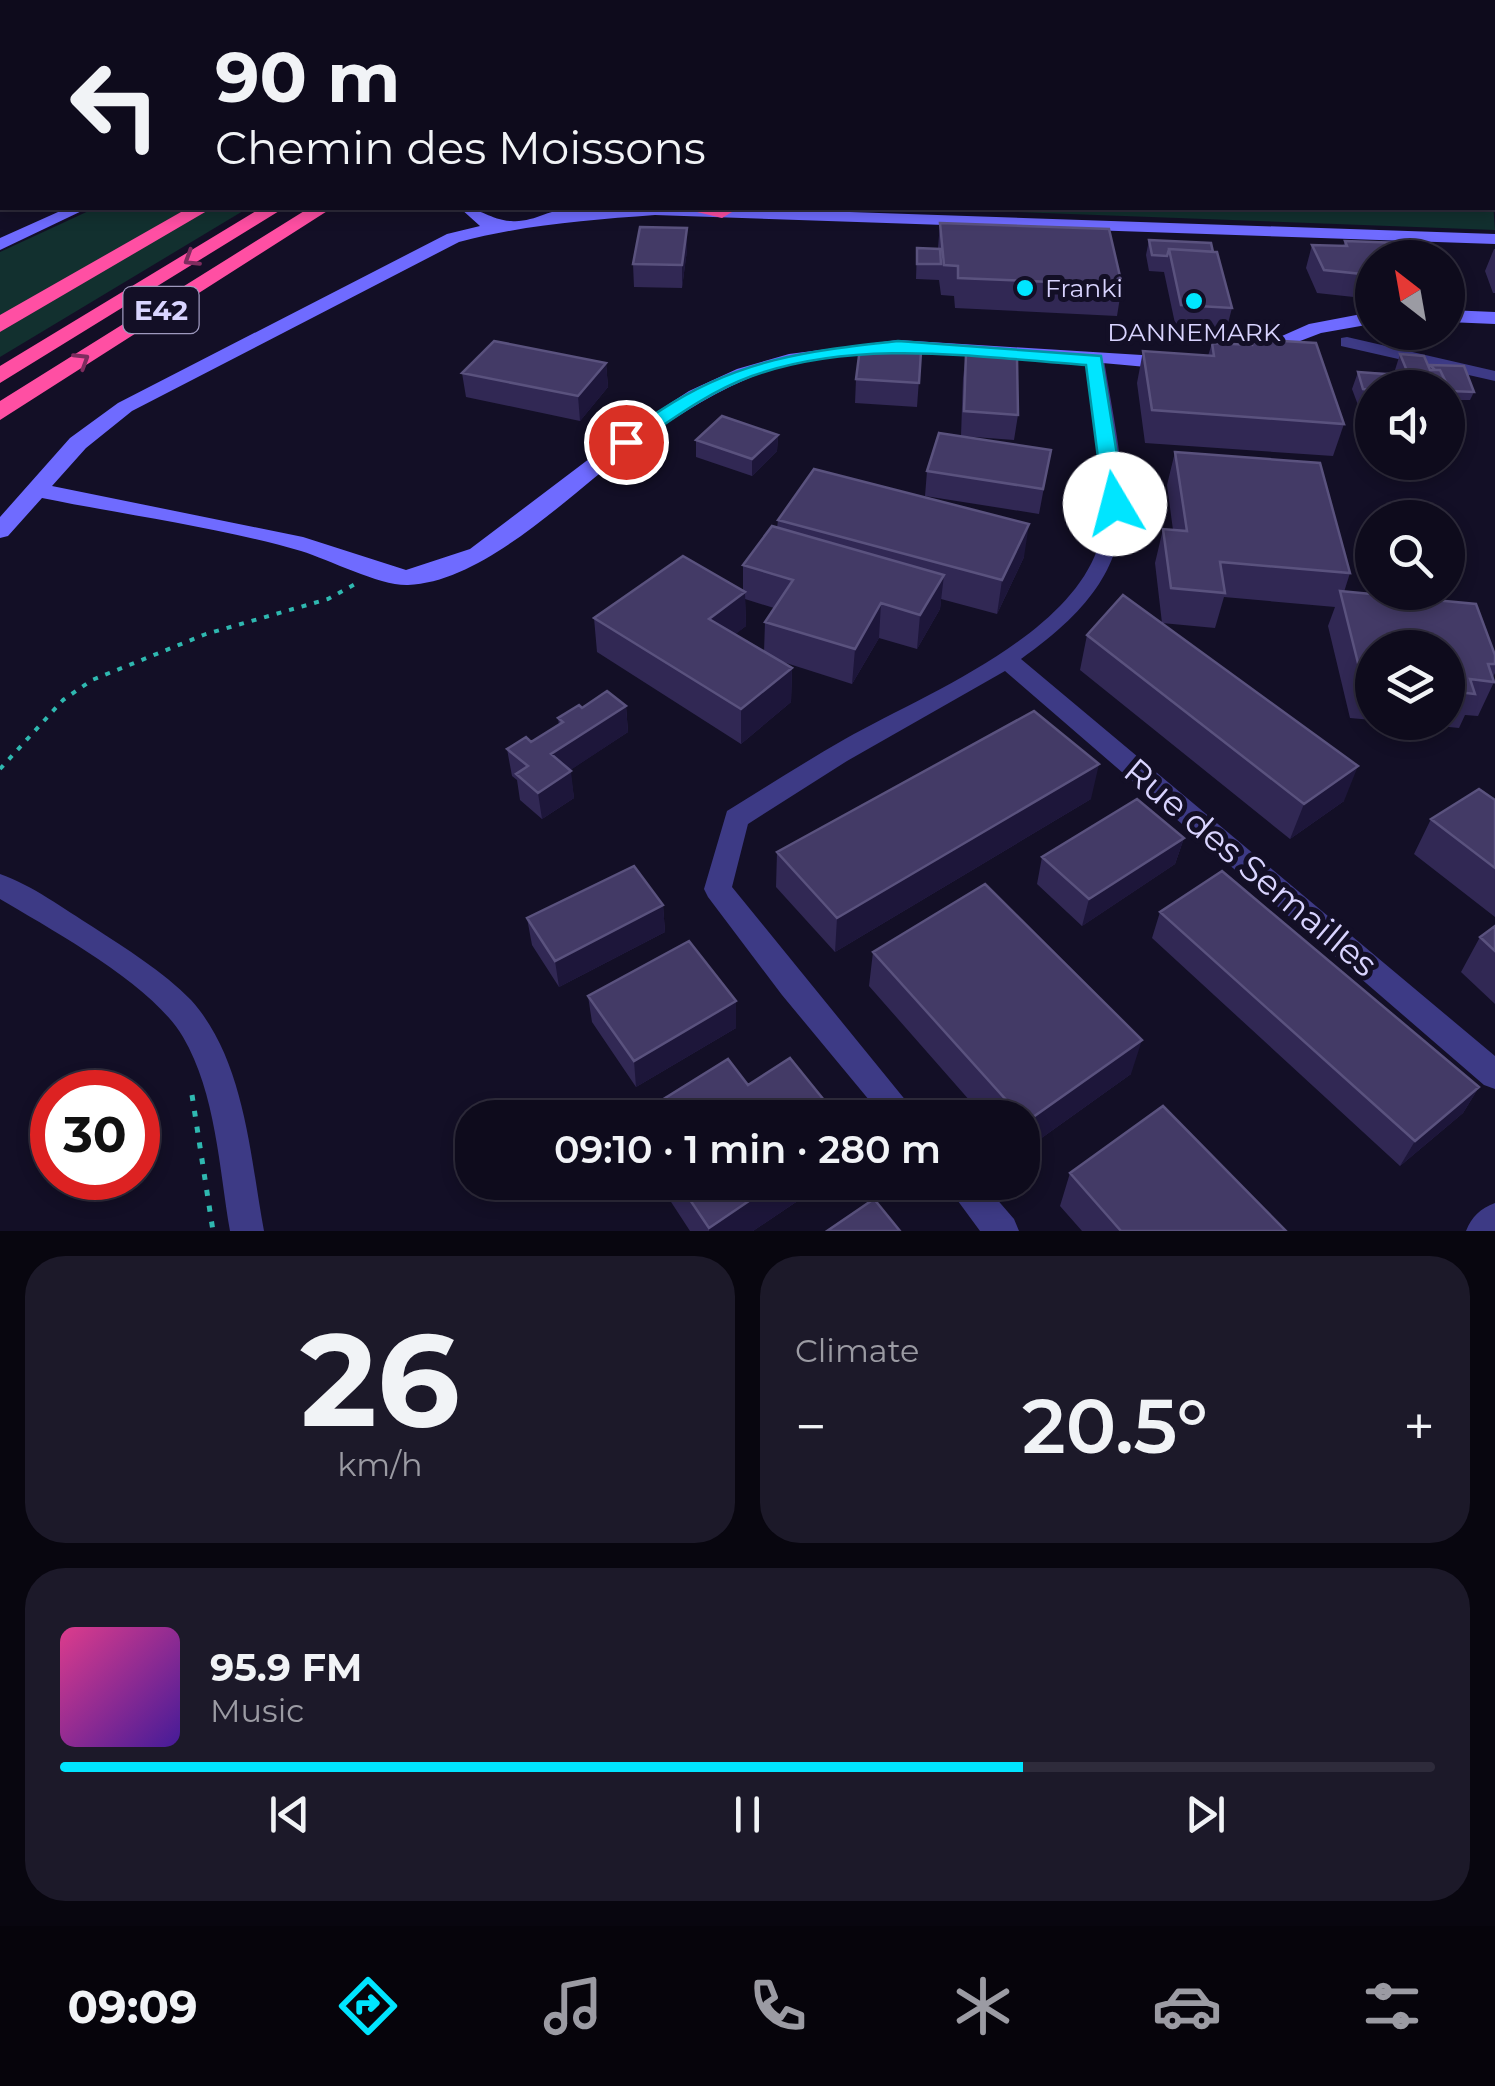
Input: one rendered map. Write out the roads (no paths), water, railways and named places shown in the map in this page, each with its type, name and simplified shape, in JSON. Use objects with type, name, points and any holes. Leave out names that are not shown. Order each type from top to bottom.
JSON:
[{"type":"highway","points":[[0,326],[199,210]]},
{"type":"highway","name":"E42","points":[[0,376],[271,210]]},
{"type":"highway","name":"E42","points":[[0,412],[319,210]]},
{"type":"street","points":[[0,244],[76,210]]},
{"type":"street","points":[[0,530],[78,443],[125,407],[453,238],[559,212],[602,210]]},
{"type":"street","points":[[713,210],[1495,240]]},
{"type":"street","points":[[453,238],[470,212],[504,225]]},
{"type":"street","points":[[1465,317],[1495,318]]},
{"type":"street","points":[[1230,358],[1316,328],[1355,321]]},
{"type":"street","points":[[1348,342],[1495,376]]},
{"type":"street","points":[[37,490],[303,544],[372,570],[406,578],[425,575],[478,554],[696,395],[744,373],[796,358],[898,346],[1197,364]]},
{"type":"street","points":[[889,1100],[792,986],[718,888],[736,818],[850,747],[1006,660],[1076,605],[1108,552],[1115,504],[1095,360]]},
{"type":"street","name":"Rue des Semailles","points":[[1006,660],[1495,1075]]},
{"type":"street","points":[[0,885],[137,974],[191,1021],[213,1067],[246,1231]]},
{"type":"street","points":[[975,1200],[1002,1231]]},
{"type":"street","points":[[1483,1231],[1495,1219]]},
{"type":"place","name":"Franki","points":[[1025,288]]},
{"type":"place","name":"DANNEMARK","points":[[1194,301]]}]
